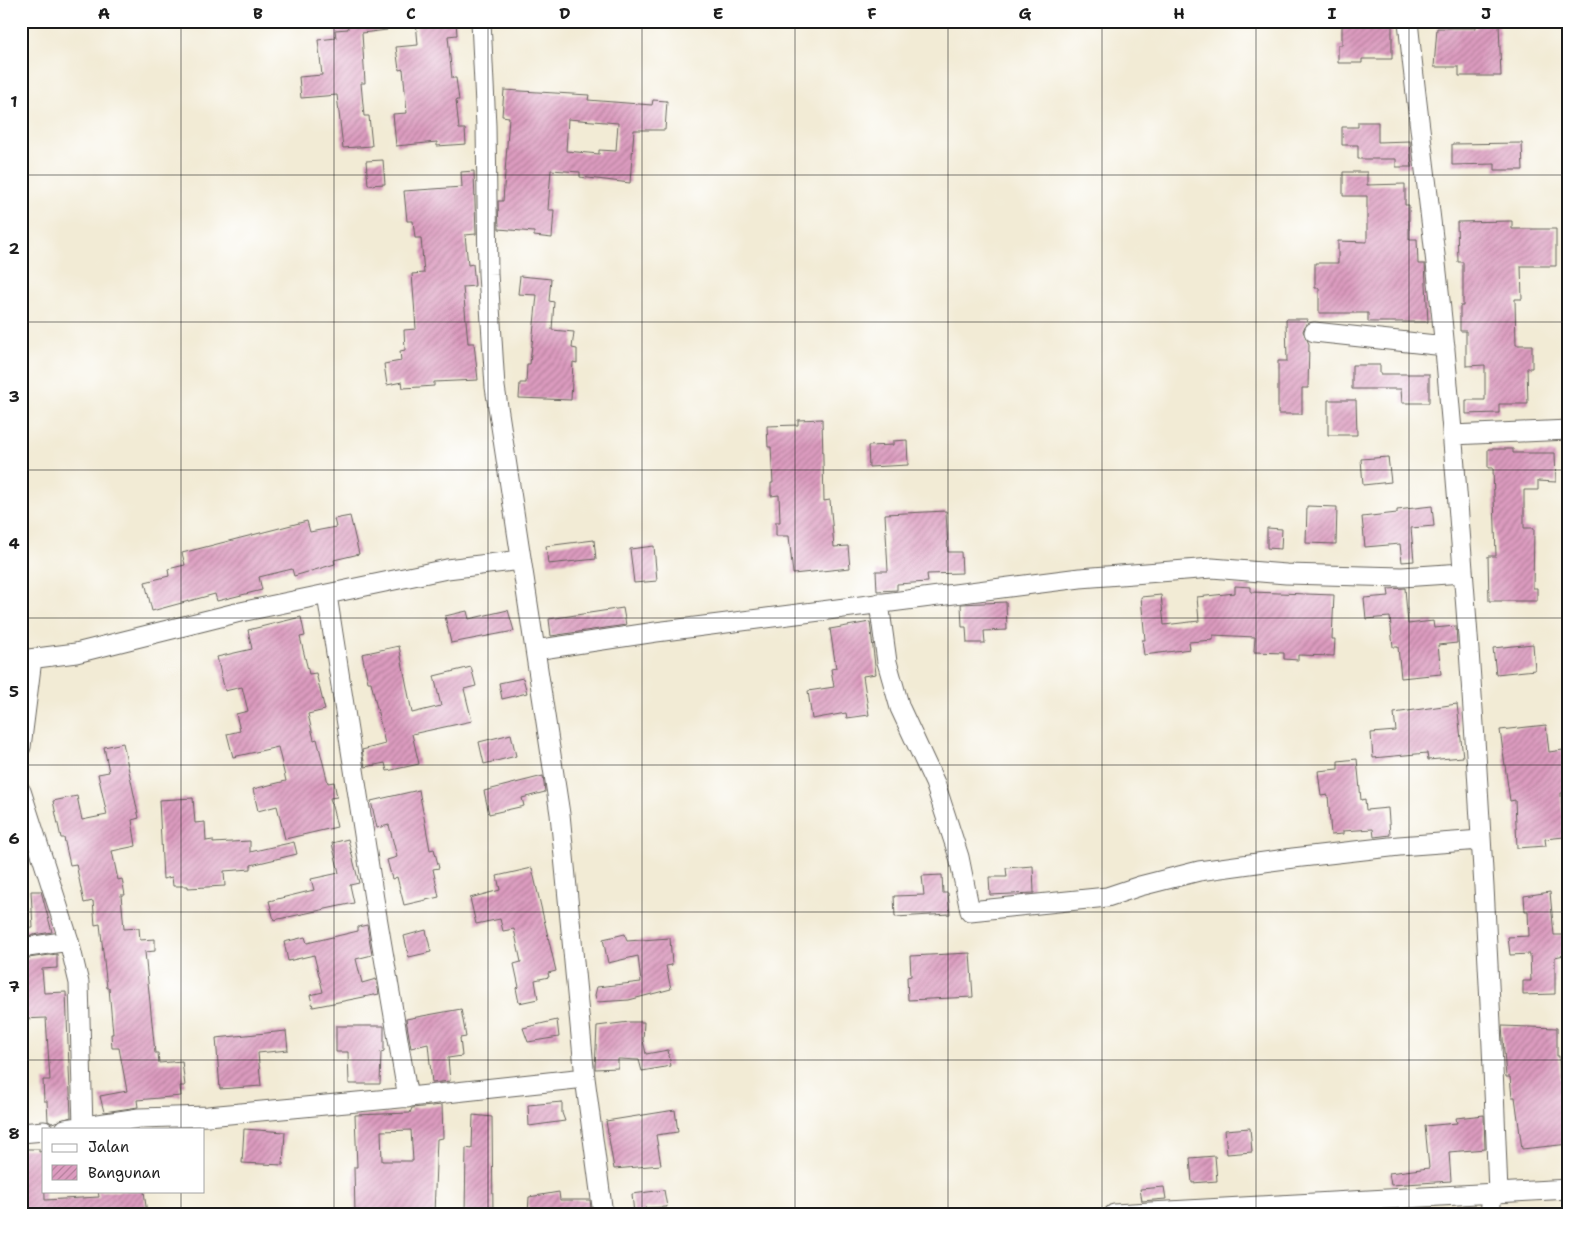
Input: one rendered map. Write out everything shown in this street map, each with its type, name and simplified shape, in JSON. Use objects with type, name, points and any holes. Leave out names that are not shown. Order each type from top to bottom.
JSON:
[{"type":"street","points":[[481,21],[486,126],[488,274],[496,387],[560,814],[585,1078],[603,1214]]},
{"type":"street","points":[[1408,21],[1444,346],[1463,573],[1481,840],[1495,1193],[1490,1214]]},
{"type":"street","points":[[1314,332],[1444,346]]},
{"type":"street","points":[[1452,435],[1569,430]]},
{"type":"street","points":[[21,747],[27,659],[76,653],[236,613],[447,569],[521,560]]},
{"type":"street","points":[[535,650],[1025,583],[1212,568],[1286,574],[1402,577],[1463,573]]},
{"type":"street","points":[[327,595],[374,899],[408,1098]]},
{"type":"street","points":[[878,603],[887,662],[900,708],[935,783],[959,857],[970,911],[1107,897],[1140,886],[1199,872],[1293,858],[1399,846],[1481,840]]},
{"type":"street","points":[[21,790],[69,941],[79,983],[74,1128],[139,1118],[208,1116],[408,1098],[585,1078]]},
{"type":"street","points":[[21,948],[69,941]]},
{"type":"street","points":[[21,1133],[42,1131]]},
{"type":"street","points":[[1122,1214],[1318,1208],[1495,1193],[1569,1189]]},
{"type":"building","points":[[347,21],[386,21],[387,30],[362,33],[365,83],[361,83],[364,116],[369,116],[372,146],[343,148],[337,95],[301,98],[299,77],[322,75],[318,40],[336,38],[335,30],[348,29]]},
{"type":"building","points":[[416,21],[456,21],[457,35],[448,36],[452,78],[456,78],[459,100],[456,100],[459,129],[465,129],[466,144],[437,146],[437,142],[396,146],[393,114],[407,113],[403,69],[399,70],[396,47],[418,45]]},
{"type":"building","points":[[1342,21],[1392,21],[1392,59],[1362,59],[1362,63],[1338,63],[1338,45],[1342,45]]},
{"type":"building","points":[[1476,24],[1499,24],[1501,76],[1459,76],[1459,67],[1434,67],[1437,28],[1476,28]]},
{"type":"building","points":[[504,90],[589,95],[588,100],[652,105],[653,100],[667,101],[665,130],[634,130],[630,183],[580,177],[580,172],[551,170],[548,210],[554,210],[552,238],[534,236],[534,232],[499,229],[498,201],[503,201],[509,117],[502,116]],"holes":[[[568,119],[618,123],[616,151],[599,150],[599,154],[566,151]]]},
{"type":"building","points":[[1358,122],[1378,122],[1378,142],[1410,141],[1412,167],[1396,167],[1396,159],[1358,159],[1358,145],[1342,145],[1342,127],[1358,127]]},
{"type":"building","points":[[1522,143],[1523,170],[1495,170],[1495,164],[1452,165],[1452,144]]},
{"type":"building","points":[[383,160],[385,184],[368,185],[366,161]]},
{"type":"building","points":[[474,171],[476,234],[465,235],[468,265],[473,264],[475,286],[463,287],[468,343],[474,343],[478,380],[434,382],[434,386],[403,388],[402,382],[387,385],[384,364],[401,361],[400,351],[405,350],[404,330],[416,329],[412,274],[424,273],[421,238],[415,238],[413,221],[407,221],[404,191],[462,187],[461,172]]},
{"type":"building","points":[[1343,172],[1367,172],[1367,185],[1405,184],[1405,205],[1409,205],[1409,239],[1417,239],[1418,264],[1425,264],[1428,322],[1368,322],[1368,313],[1319,313],[1319,288],[1315,288],[1315,263],[1338,263],[1338,241],[1367,242],[1367,196],[1343,196]]},
{"type":"building","points":[[1512,221],[1512,229],[1556,229],[1556,266],[1521,266],[1522,299],[1515,299],[1516,345],[1532,345],[1532,368],[1527,368],[1528,404],[1499,404],[1499,413],[1466,414],[1466,400],[1485,400],[1485,365],[1466,366],[1466,331],[1460,331],[1460,306],[1463,306],[1463,262],[1458,262],[1457,222]]},
{"type":"building","points":[[520,276],[551,279],[549,301],[554,302],[552,330],[574,332],[572,348],[577,349],[577,363],[573,362],[571,400],[519,398],[520,383],[526,383],[527,364],[530,364],[537,295],[518,294]]},
{"type":"building","points":[[1286,319],[1308,319],[1303,331],[1309,344],[1308,388],[1302,388],[1302,414],[1278,414],[1278,361],[1287,361]]},
{"type":"building","points":[[1352,365],[1380,365],[1380,374],[1429,374],[1429,403],[1402,403],[1401,389],[1352,389]]},
{"type":"building","points":[[1328,400],[1356,400],[1357,435],[1328,435]]},
{"type":"building","points":[[822,419],[824,501],[830,500],[834,547],[848,546],[850,568],[793,574],[789,536],[776,536],[776,522],[780,522],[779,495],[771,496],[771,483],[773,483],[771,447],[768,447],[767,426],[798,425],[798,420]]},
{"type":"building","points":[[907,440],[908,465],[869,467],[868,446],[893,445],[893,441]]},
{"type":"building","points":[[1488,449],[1513,449],[1513,453],[1555,453],[1556,482],[1538,481],[1538,490],[1524,490],[1524,528],[1534,528],[1533,588],[1537,588],[1537,601],[1489,601],[1488,556],[1496,556],[1493,468],[1488,468]]},
{"type":"building","points":[[1388,457],[1391,482],[1363,485],[1361,459]]},
{"type":"building","points":[[1307,506],[1337,507],[1336,544],[1306,543]]},
{"type":"building","points":[[1432,506],[1434,526],[1411,528],[1414,561],[1402,562],[1400,544],[1365,547],[1362,517]]},
{"type":"building","points":[[946,511],[948,552],[961,552],[962,573],[927,574],[928,582],[897,584],[897,590],[877,591],[876,571],[888,571],[885,514]]},
{"type":"building","points":[[350,516],[359,554],[334,560],[335,564],[294,576],[292,569],[259,577],[262,590],[217,601],[215,594],[152,611],[145,582],[169,576],[168,569],[185,565],[182,553],[307,521],[310,532],[336,527],[334,519]]},
{"type":"building","points":[[1267,528],[1282,529],[1281,549],[1267,548]]},
{"type":"building","points":[[594,540],[596,559],[548,564],[546,546]]},
{"type":"building","points":[[654,546],[657,581],[634,583],[630,549]]},
{"type":"building","points":[[1235,586],[1251,587],[1251,592],[1334,595],[1332,639],[1335,639],[1334,656],[1298,655],[1298,660],[1284,659],[1284,653],[1254,652],[1255,637],[1213,635],[1213,640],[1189,642],[1190,649],[1144,655],[1142,640],[1145,640],[1141,597],[1161,595],[1164,625],[1199,621],[1197,597],[1235,593]]},
{"type":"building","points":[[1405,588],[1408,624],[1433,621],[1434,628],[1456,626],[1457,643],[1438,645],[1441,674],[1401,678],[1398,647],[1393,647],[1390,617],[1366,619],[1364,598],[1389,596],[1388,589]]},
{"type":"building","points":[[1006,602],[1007,630],[984,631],[985,643],[967,643],[966,627],[962,627],[961,604]]},
{"type":"building","points":[[623,608],[626,625],[551,636],[549,619]]},
{"type":"building","points":[[508,610],[514,631],[451,643],[445,616],[467,611],[469,619]]},
{"type":"building","points":[[301,617],[305,636],[300,637],[309,674],[316,673],[325,710],[308,714],[314,740],[317,739],[328,783],[334,782],[337,797],[330,798],[337,827],[285,839],[277,806],[258,811],[253,789],[286,781],[278,747],[233,757],[227,734],[240,731],[236,714],[248,711],[242,687],[225,691],[217,657],[252,649],[248,630]]},
{"type":"building","points":[[870,622],[876,674],[863,676],[869,715],[847,718],[846,713],[812,719],[808,691],[834,687],[831,669],[836,668],[830,629]]},
{"type":"building","points":[[1533,644],[1535,670],[1496,674],[1493,648]]},
{"type":"building","points":[[399,646],[412,713],[441,706],[434,676],[471,667],[476,686],[464,689],[472,721],[412,734],[419,764],[387,771],[385,763],[365,767],[362,750],[385,744],[371,682],[368,682],[362,654]]},
{"type":"building","points":[[523,678],[527,693],[502,699],[499,683]]},
{"type":"building","points":[[1457,704],[1463,757],[1428,760],[1427,753],[1373,758],[1371,733],[1396,731],[1394,713]]},
{"type":"building","points":[[1546,725],[1549,752],[1563,750],[1566,779],[1569,778],[1569,792],[1561,793],[1564,837],[1545,839],[1546,846],[1517,848],[1515,800],[1510,801],[1500,730]]},
{"type":"building","points":[[511,734],[516,756],[484,764],[479,742]]},
{"type":"building","points":[[123,743],[139,818],[132,820],[136,846],[112,851],[118,880],[122,879],[125,895],[121,895],[124,929],[139,928],[140,940],[155,939],[155,951],[145,952],[155,1053],[158,1053],[159,1063],[182,1061],[185,1086],[180,1086],[181,1096],[137,1100],[138,1107],[104,1112],[100,1096],[127,1091],[119,1048],[112,1048],[111,1034],[113,1034],[109,988],[107,988],[100,924],[95,925],[93,901],[84,903],[76,864],[70,865],[64,838],[61,838],[53,801],[77,796],[82,820],[107,815],[98,774],[109,772],[104,747]]},
{"type":"building","points":[[1357,759],[1361,800],[1365,799],[1366,810],[1388,808],[1390,835],[1374,837],[1373,829],[1343,831],[1343,834],[1331,835],[1328,795],[1321,796],[1318,771],[1338,769],[1338,761]]},
{"type":"building","points":[[543,776],[545,792],[522,798],[524,806],[489,814],[484,791]]},
{"type":"building","points":[[419,790],[430,850],[434,849],[439,868],[433,869],[439,897],[404,905],[397,877],[392,879],[387,860],[397,857],[389,825],[377,828],[371,801]]},
{"type":"building","points":[[193,798],[195,823],[205,822],[206,841],[213,840],[213,843],[250,841],[250,852],[294,842],[297,854],[251,865],[251,869],[224,871],[225,886],[188,888],[188,886],[173,886],[172,877],[163,879],[159,800]]},
{"type":"building","points":[[348,839],[359,883],[350,885],[354,903],[274,920],[269,901],[314,890],[311,879],[339,873],[332,843]]},
{"type":"building","points":[[1033,866],[1034,893],[990,895],[989,877],[1007,877],[1006,868]]},
{"type":"building","points":[[532,868],[556,971],[548,973],[549,977],[535,980],[538,999],[519,1003],[516,988],[519,987],[514,964],[521,962],[514,929],[503,931],[500,919],[476,924],[470,898],[500,890],[497,876]]},
{"type":"building","points":[[942,875],[943,893],[948,893],[950,914],[895,917],[894,896],[924,895],[922,876]]},
{"type":"building","points":[[31,891],[41,891],[52,932],[21,937],[21,929],[33,928]]},
{"type":"building","points":[[1550,892],[1554,935],[1569,935],[1569,954],[1555,957],[1555,994],[1523,995],[1523,981],[1531,981],[1530,954],[1510,955],[1508,937],[1529,936],[1528,911],[1525,911],[1524,896]]},
{"type":"building","points":[[367,925],[372,955],[356,959],[362,983],[376,979],[379,994],[313,1007],[310,995],[323,992],[314,955],[288,961],[284,942],[305,937],[307,943],[358,931],[358,927]]},
{"type":"building","points":[[426,930],[431,952],[409,957],[404,936]]},
{"type":"building","points":[[625,934],[627,941],[670,938],[672,965],[666,966],[671,989],[629,1000],[597,1002],[595,995],[597,987],[641,982],[638,956],[608,963],[603,939]]},
{"type":"building","points":[[970,953],[973,997],[908,1000],[907,977],[911,976],[910,956]]},
{"type":"building","points":[[57,954],[57,968],[42,969],[44,993],[66,992],[71,1117],[52,1123],[48,1121],[47,1101],[44,1101],[43,1080],[50,1080],[46,1018],[22,1019],[21,959]]},
{"type":"building","points":[[461,1009],[466,1037],[460,1038],[462,1056],[448,1058],[450,1081],[432,1083],[428,1044],[411,1048],[406,1019]]},
{"type":"building","points":[[557,1020],[559,1037],[528,1042],[523,1028]]},
{"type":"building","points":[[644,1022],[643,1040],[646,1054],[668,1050],[671,1066],[642,1071],[639,1060],[618,1059],[618,1068],[595,1069],[597,1026]]},
{"type":"building","points":[[336,1026],[384,1026],[384,1051],[381,1052],[380,1084],[349,1084],[348,1052],[336,1052]]},
{"type":"building","points":[[1502,1026],[1557,1028],[1557,1056],[1559,1056],[1560,1079],[1569,1079],[1569,1144],[1522,1149],[1515,1097],[1512,1097],[1510,1077],[1506,1077]]},
{"type":"building","points":[[286,1031],[288,1050],[258,1053],[261,1086],[220,1089],[216,1038]]},
{"type":"building","points":[[562,1102],[562,1113],[565,1121],[529,1126],[528,1105]]},
{"type":"building","points":[[442,1105],[443,1138],[437,1139],[434,1214],[355,1214],[354,1167],[357,1167],[355,1115],[410,1113],[412,1108]],"holes":[[[411,1130],[413,1161],[382,1161],[381,1131]]]},
{"type":"building","points":[[675,1110],[678,1132],[656,1135],[661,1165],[614,1169],[606,1121]]},
{"type":"building","points":[[473,1115],[492,1117],[493,1214],[465,1214],[466,1148],[472,1149]]},
{"type":"building","points":[[1484,1115],[1485,1149],[1449,1152],[1451,1181],[1391,1185],[1389,1173],[1429,1168],[1425,1126],[1457,1123],[1456,1118]]},
{"type":"building","points":[[1250,1128],[1252,1152],[1227,1154],[1225,1130]]},
{"type":"building","points":[[244,1129],[285,1132],[283,1165],[242,1163]]},
{"type":"building","points":[[21,1149],[39,1149],[39,1152],[42,1151],[42,1192],[45,1192],[45,1200],[99,1197],[98,1192],[144,1192],[147,1214],[21,1214]]},
{"type":"building","points":[[1215,1156],[1217,1181],[1192,1183],[1190,1158]]},
{"type":"building","points":[[1164,1187],[1166,1199],[1142,1201],[1140,1189]]},
{"type":"building","points":[[664,1190],[667,1207],[645,1208],[645,1214],[634,1214],[632,1194]]},
{"type":"building","points":[[559,1192],[560,1200],[590,1200],[591,1208],[566,1212],[565,1214],[528,1214],[529,1197]]}]
